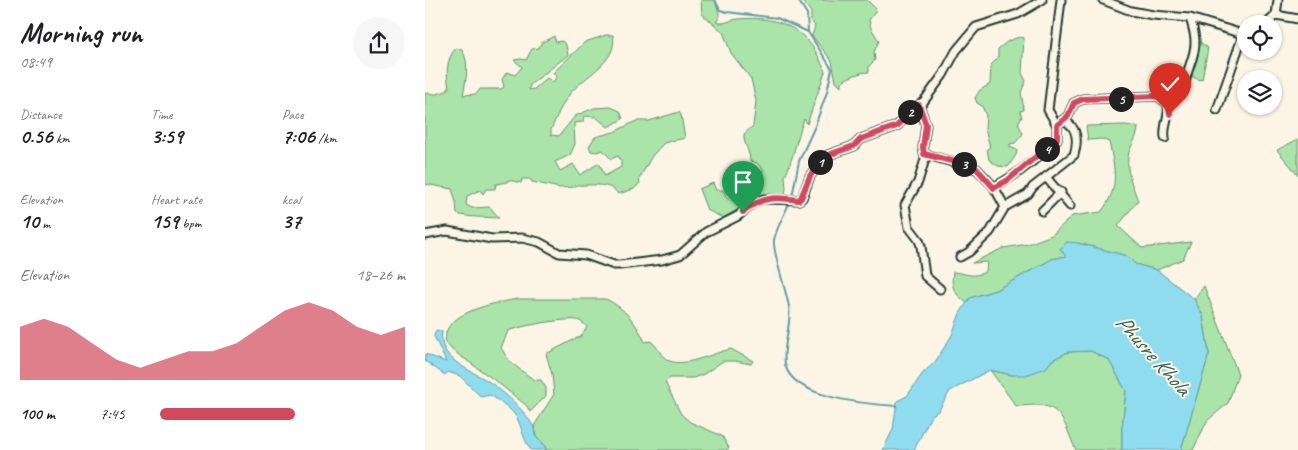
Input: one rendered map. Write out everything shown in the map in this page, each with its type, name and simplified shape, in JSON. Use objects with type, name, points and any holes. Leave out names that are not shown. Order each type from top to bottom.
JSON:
[{"type":"street","points":[[425,235],[447,232],[492,239],[522,238],[539,242],[559,253],[586,255],[614,265],[662,260],[680,255],[706,232],[738,216],[755,202],[772,198],[799,200],[810,176],[820,162],[828,155],[854,146],[861,139],[897,126],[924,101],[943,75],[956,51],[976,27],[1018,14],[1043,0]]},
{"type":"street","points":[[994,188],[1008,180],[1057,139],[1057,125],[1048,110],[1061,0]]},
{"type":"street","points":[[1103,0],[1153,15],[1190,18],[1237,33]]},
{"type":"street","points":[[1276,15],[1278,0]]},
{"type":"street","points":[[1282,16],[1298,18]]},
{"type":"street","points":[[1185,86],[1185,76],[1189,70],[1195,41],[1190,18]]},
{"type":"street","points":[[1217,110],[1237,56]]},
{"type":"street","points":[[1057,125],[1068,116],[1074,103],[1083,99],[1158,96],[1168,104],[1170,114],[1164,128],[1165,138]]},
{"type":"street","points":[[919,105],[926,125],[923,147],[926,156],[919,182],[905,206],[909,227],[919,240],[921,246],[925,276],[940,289]]},
{"type":"street","points":[[960,257],[969,252],[990,232],[1005,207],[1028,194],[1074,156],[1077,148],[1076,132],[1069,123],[1063,120]]},
{"type":"street","points":[[926,156],[977,169],[994,188],[1005,207]]},
{"type":"street","points":[[1047,177],[1061,192],[1070,206]]},
{"type":"street","points":[[1041,211],[1061,192]]},
{"type":"green space","points":[[701,0],[715,0],[719,16],[716,22],[722,23],[754,18],[781,23],[792,28],[812,45],[825,72],[807,124],[804,119],[785,176],[786,189],[784,197],[756,199],[723,218],[707,210],[699,189],[713,183],[716,190],[723,190],[728,199],[739,196],[733,165],[746,164],[745,179],[760,181],[763,170],[757,163],[750,161],[744,138],[744,134],[753,126],[756,101],[751,79],[731,53],[723,32],[702,14]]},
{"type":"green space","points":[[801,0],[867,0],[877,10],[869,20],[871,28],[879,41],[874,52],[875,60],[869,66],[869,72],[847,78],[841,82],[841,87],[836,82],[832,61],[812,36],[815,26],[811,21],[811,12]]},
{"type":"green space","points":[[606,35],[613,35],[611,53],[599,68],[569,95],[551,130],[551,135],[559,136],[575,116],[594,108],[611,107],[620,111],[623,119],[608,127],[596,117],[584,116],[583,122],[574,123],[575,144],[570,155],[555,162],[560,171],[573,164],[580,175],[599,163],[605,176],[621,167],[621,161],[618,156],[611,159],[603,150],[591,151],[589,146],[595,137],[614,132],[636,121],[649,121],[679,112],[685,138],[664,143],[652,156],[639,179],[640,183],[634,189],[618,194],[610,187],[599,185],[577,185],[560,188],[532,182],[530,179],[522,179],[521,183],[508,180],[507,182],[496,184],[495,189],[486,189],[483,194],[480,190],[467,196],[466,205],[472,208],[490,207],[499,218],[472,217],[457,214],[452,189],[425,184],[425,93],[436,94],[447,91],[449,87],[447,71],[449,61],[456,48],[462,50],[466,60],[467,72],[463,95],[476,94],[480,89],[501,89],[504,87],[502,79],[507,72],[515,75],[522,67],[514,60],[526,60],[532,49],[539,48],[541,43],[554,36],[556,42],[562,41],[566,45],[568,55],[530,85],[529,90],[534,89],[547,78],[553,82],[557,76],[553,73],[585,42]]},
{"type":"green space","points":[[1019,37],[1024,38],[1022,73],[1026,81],[1021,92],[1024,110],[1020,111],[1022,117],[1018,123],[1023,134],[1015,143],[1010,144],[1010,147],[1017,150],[1008,167],[998,166],[989,160],[987,149],[990,147],[985,129],[986,116],[982,106],[977,103],[975,98],[980,90],[990,84],[991,65],[998,58],[998,49],[1008,41]]},
{"type":"green space","points":[[1195,38],[1208,48],[1202,80],[1190,75],[1198,52]]},
{"type":"green space","points":[[1126,125],[1138,127],[1137,135],[1129,153],[1128,168],[1138,200],[1118,226],[1142,248],[1191,242],[1183,259],[1157,270],[1135,264],[1127,256],[1078,243],[1067,256],[1052,259],[996,290],[970,298],[967,303],[959,297],[954,290],[952,282],[953,272],[978,275],[986,271],[987,262],[972,263],[1003,248],[1028,244],[1052,235],[1072,216],[1101,212],[1111,195],[1113,187],[1113,161],[1109,142],[1102,139],[1088,140],[1086,126]]},
{"type":"green space","points":[[1298,139],[1298,175],[1277,150]]},
{"type":"green space","points":[[1204,286],[1238,374],[1228,403],[1207,421],[1193,450],[1181,450],[1209,354],[1203,316],[1194,299]]},
{"type":"green space","points":[[518,299],[606,299],[630,317],[645,342],[651,341],[666,359],[672,362],[689,361],[731,349],[753,361],[751,364],[723,361],[704,374],[693,378],[670,378],[665,382],[681,414],[690,422],[722,436],[729,448],[726,450],[546,450],[545,445],[536,437],[534,426],[554,394],[552,374],[546,354],[581,336],[587,327],[577,320],[563,320],[508,331],[501,348],[510,362],[534,380],[541,380],[546,388],[546,396],[530,412],[527,406],[452,350],[445,342],[447,330],[459,317],[478,308]]},
{"type":"green space","points":[[1091,351],[1109,360],[1126,391],[1122,450],[1076,450],[1065,424],[1056,412],[1051,408],[1041,405],[1016,406],[990,370],[1012,375],[1046,368],[1052,360],[1068,352]]},
{"type":"water","name":"Phusre Khola","points":[[1067,242],[1078,243],[1127,256],[1135,264],[1157,270],[1194,299],[1203,316],[1209,354],[1181,450],[1122,450],[1126,391],[1109,360],[1091,351],[1068,352],[1052,360],[1046,368],[1026,375],[1012,375],[990,370],[950,391],[939,410],[931,416],[914,450],[883,450],[893,429],[897,401],[907,396],[923,373],[935,362],[952,335],[960,313],[970,298],[996,290],[1052,259],[1066,256],[1060,249]]},
{"type":"water","points":[[436,330],[442,331],[444,349],[449,356],[494,385],[518,407],[533,425],[535,435],[546,450],[531,450],[515,415],[503,404],[490,395],[481,397],[460,376],[448,372],[445,375],[425,361],[425,354],[446,362],[434,336]]},
{"type":"waterway","points":[[715,0],[720,10],[777,18],[808,32]]},
{"type":"waterway","points":[[792,197],[799,161],[815,126],[827,92],[832,69],[808,32],[807,14],[798,0]]},
{"type":"waterway","points":[[790,201],[777,230],[774,245],[790,314],[784,357],[791,376],[802,385],[833,397],[869,404],[897,406]]},
{"type":"route","points":[[743,212],[755,202],[764,199],[799,200],[810,176],[820,162],[828,155],[854,146],[861,139],[897,126],[919,105],[926,125],[924,154],[971,166],[977,169],[994,188],[1008,180],[1049,147],[1057,139],[1057,125],[1068,116],[1074,103],[1083,99],[1158,96],[1168,104],[1170,114]]}]
